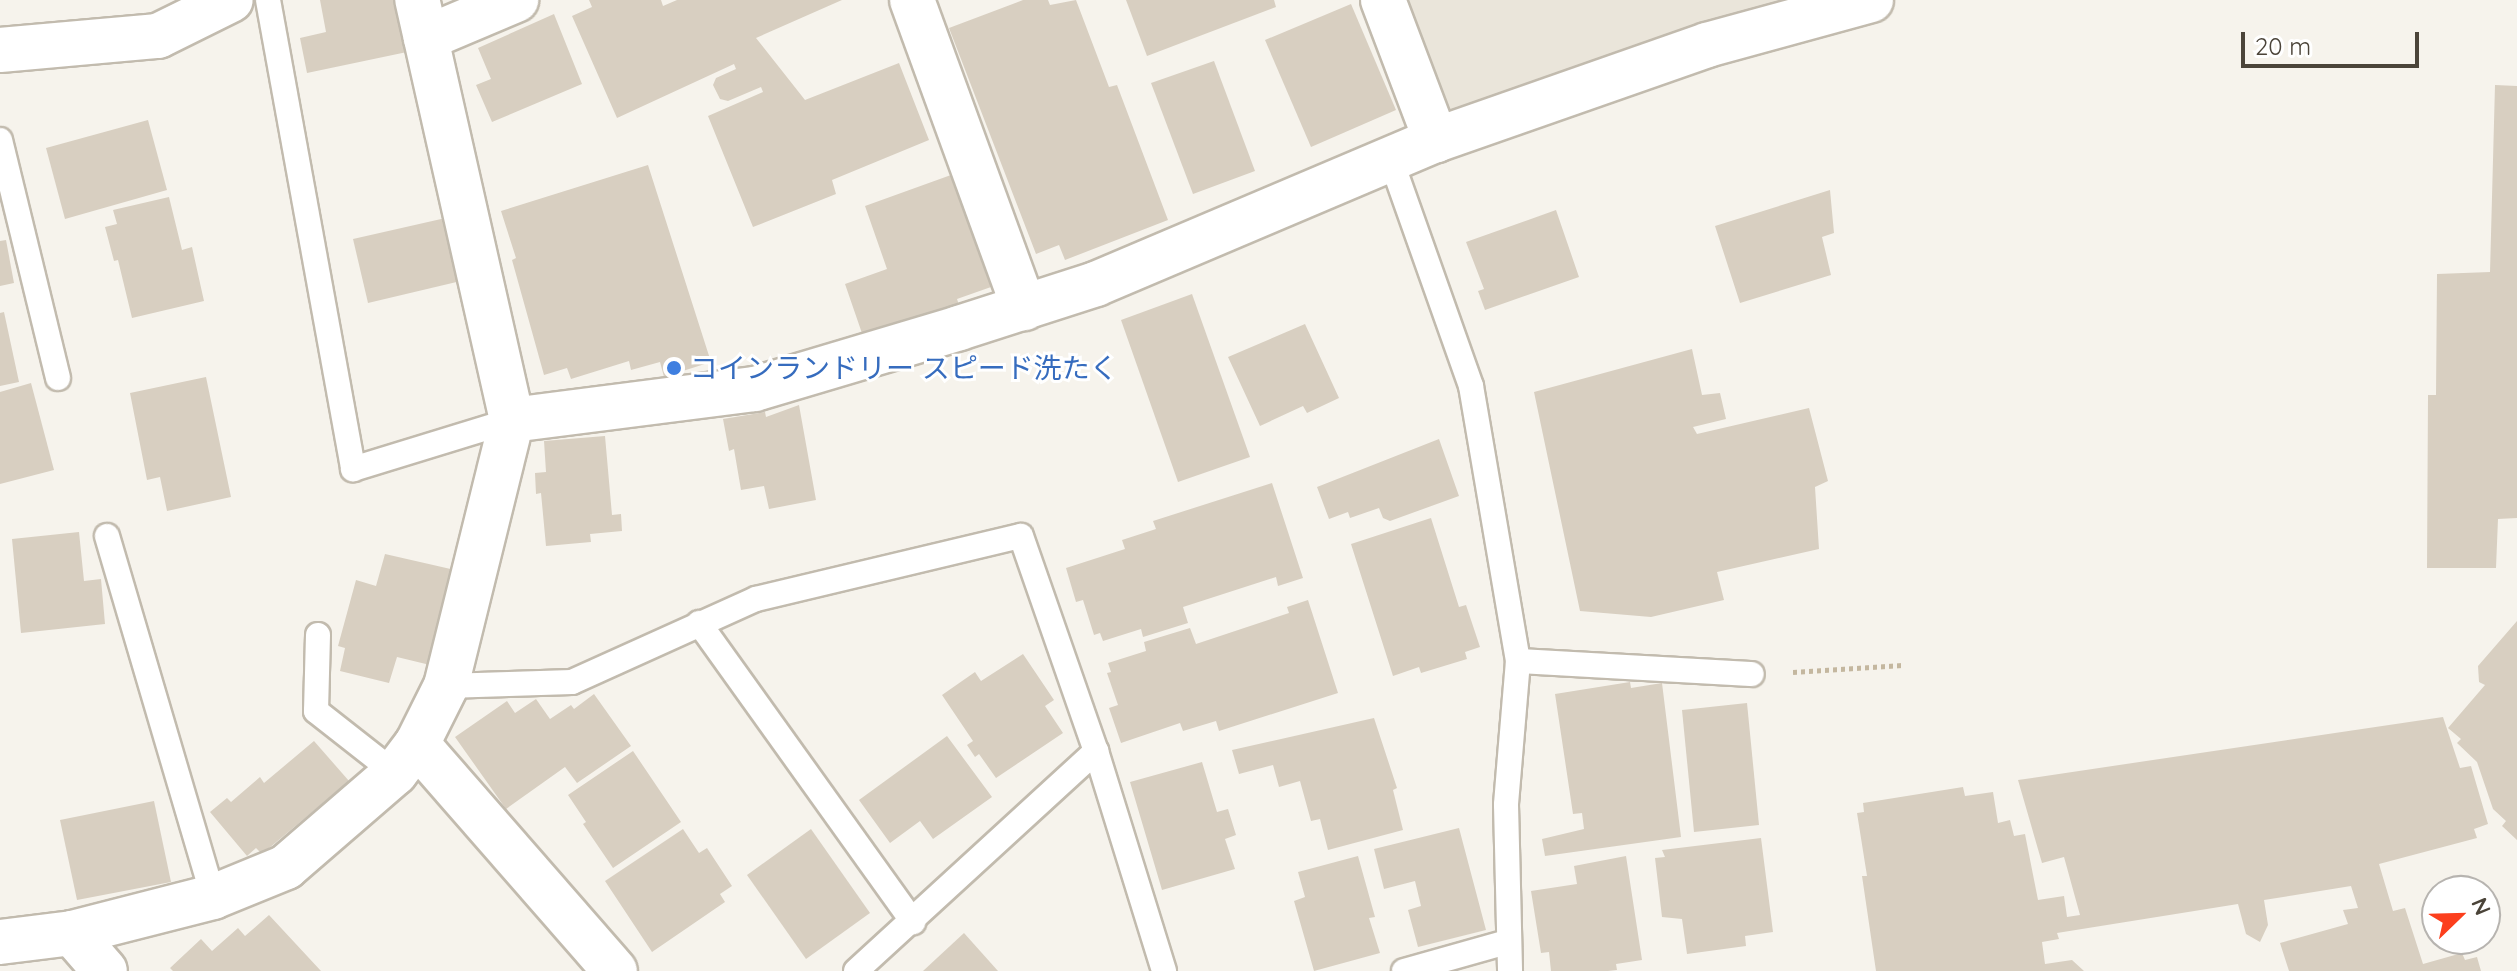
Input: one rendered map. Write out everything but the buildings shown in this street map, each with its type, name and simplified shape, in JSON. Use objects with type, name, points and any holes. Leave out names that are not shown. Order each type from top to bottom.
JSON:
[{"type":"street","points":[[0,50],[158,36],[231,0]]},
{"type":"street","points":[[0,942],[72,933],[213,897],[286,867],[406,758],[446,686],[512,420],[422,19],[516,0]]},
{"type":"street","points":[[912,0],[1024,308]]},
{"type":"street","points":[[1383,0],[1436,140]]},
{"type":"street","points":[[512,420],[755,389],[1024,308],[1096,284],[1436,140],[1707,45],[1871,0]]},
{"type":"street","points":[[406,758],[615,971]]},
{"type":"street","points":[[72,933],[105,971]]},
{"type":"lane","points":[[268,0],[353,469],[512,420]]},
{"type":"lane","points":[[0,140],[58,378]]},
{"type":"lane","points":[[1391,160],[1471,386],[1518,661],[1506,805],[1510,971]]},
{"type":"lane","points":[[107,536],[213,897]]},
{"type":"lane","points":[[446,686],[572,682],[756,599],[1021,536],[1096,751],[1164,971]]},
{"type":"lane","points":[[699,623],[913,922]]},
{"type":"lane","points":[[318,635],[316,711],[406,758]]},
{"type":"lane","points":[[1518,661],[1752,674]]},
{"type":"lane","points":[[856,971],[1096,751]]},
{"type":"lane","points":[[1404,971],[1507,942]]},
{"type":"path","points":[[1752,674],[1903,665]]},
{"type":"shaded area","points":[[1383,0],[1865,0],[1436,140]]},
{"type":"place","name":"コインランドリー スピード洗たく","points":[[674,368]]}]
